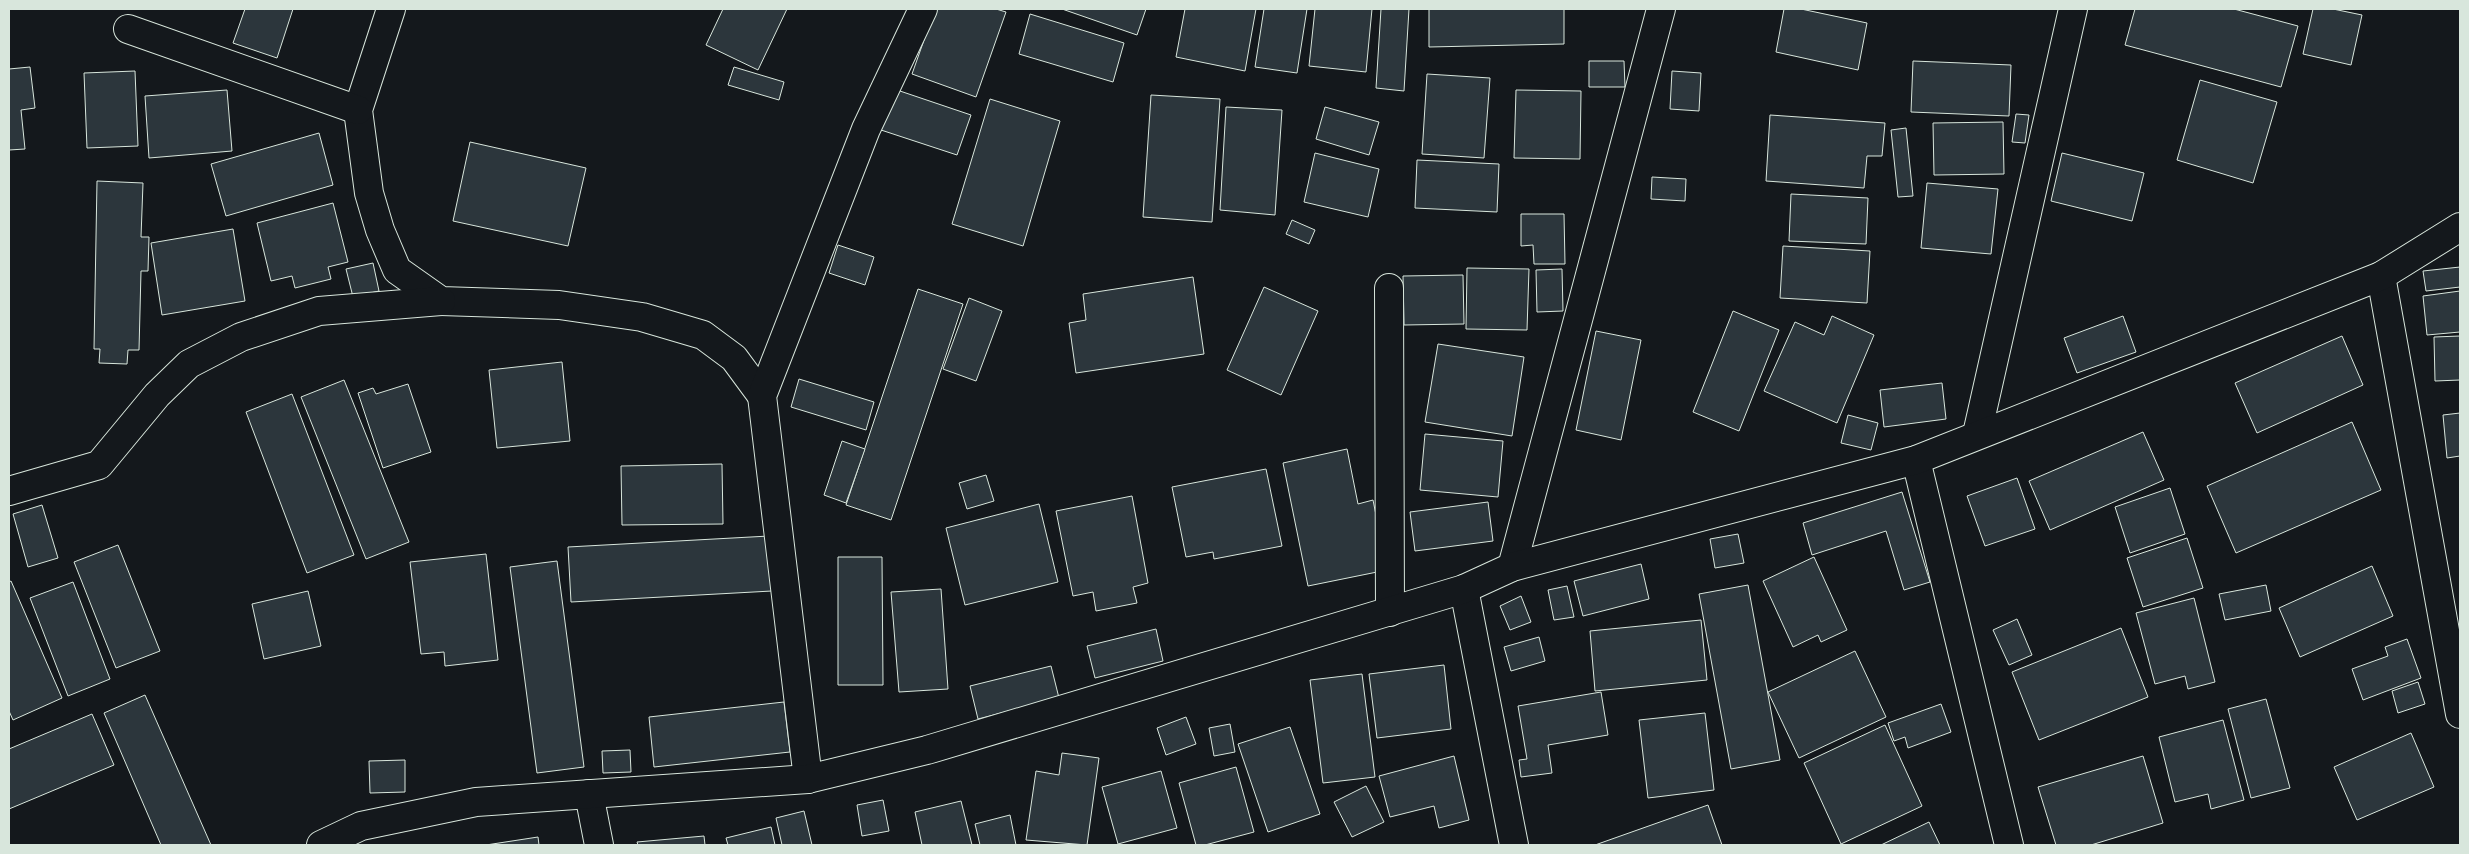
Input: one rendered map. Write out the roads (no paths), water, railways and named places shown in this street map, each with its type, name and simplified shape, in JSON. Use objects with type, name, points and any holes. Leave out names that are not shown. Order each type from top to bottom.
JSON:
[{"type":"street","points":[[391,9],[358,110],[369,193],[380,230],[397,270],[441,301]]},
{"type":"street","points":[[808,778],[762,396],[866,129],[923,9]]},
{"type":"street","points":[[1512,567],[1661,9]]},
{"type":"street","points":[[1977,434],[2073,9]]},
{"type":"street","points":[[128,29],[358,110]]},
{"type":"street","points":[[322,845],[361,826],[476,802],[808,778],[927,750],[1464,589],[1512,567],[1916,460],[1977,434],[2381,276],[2460,227]]},
{"type":"street","points":[[2381,276],[2460,714]]},
{"type":"street","points":[[1389,288],[1390,612]]},
{"type":"street","points":[[9,490],[99,465],[157,395],[189,364],[241,337],[319,311],[441,301],[559,305],[642,317],[703,335],[734,358],[762,396]]},
{"type":"street","points":[[1916,460],[2009,845]]},
{"type":"street","points":[[1464,589],[1514,845]]},
{"type":"street","points":[[589,794],[600,845]]}]
